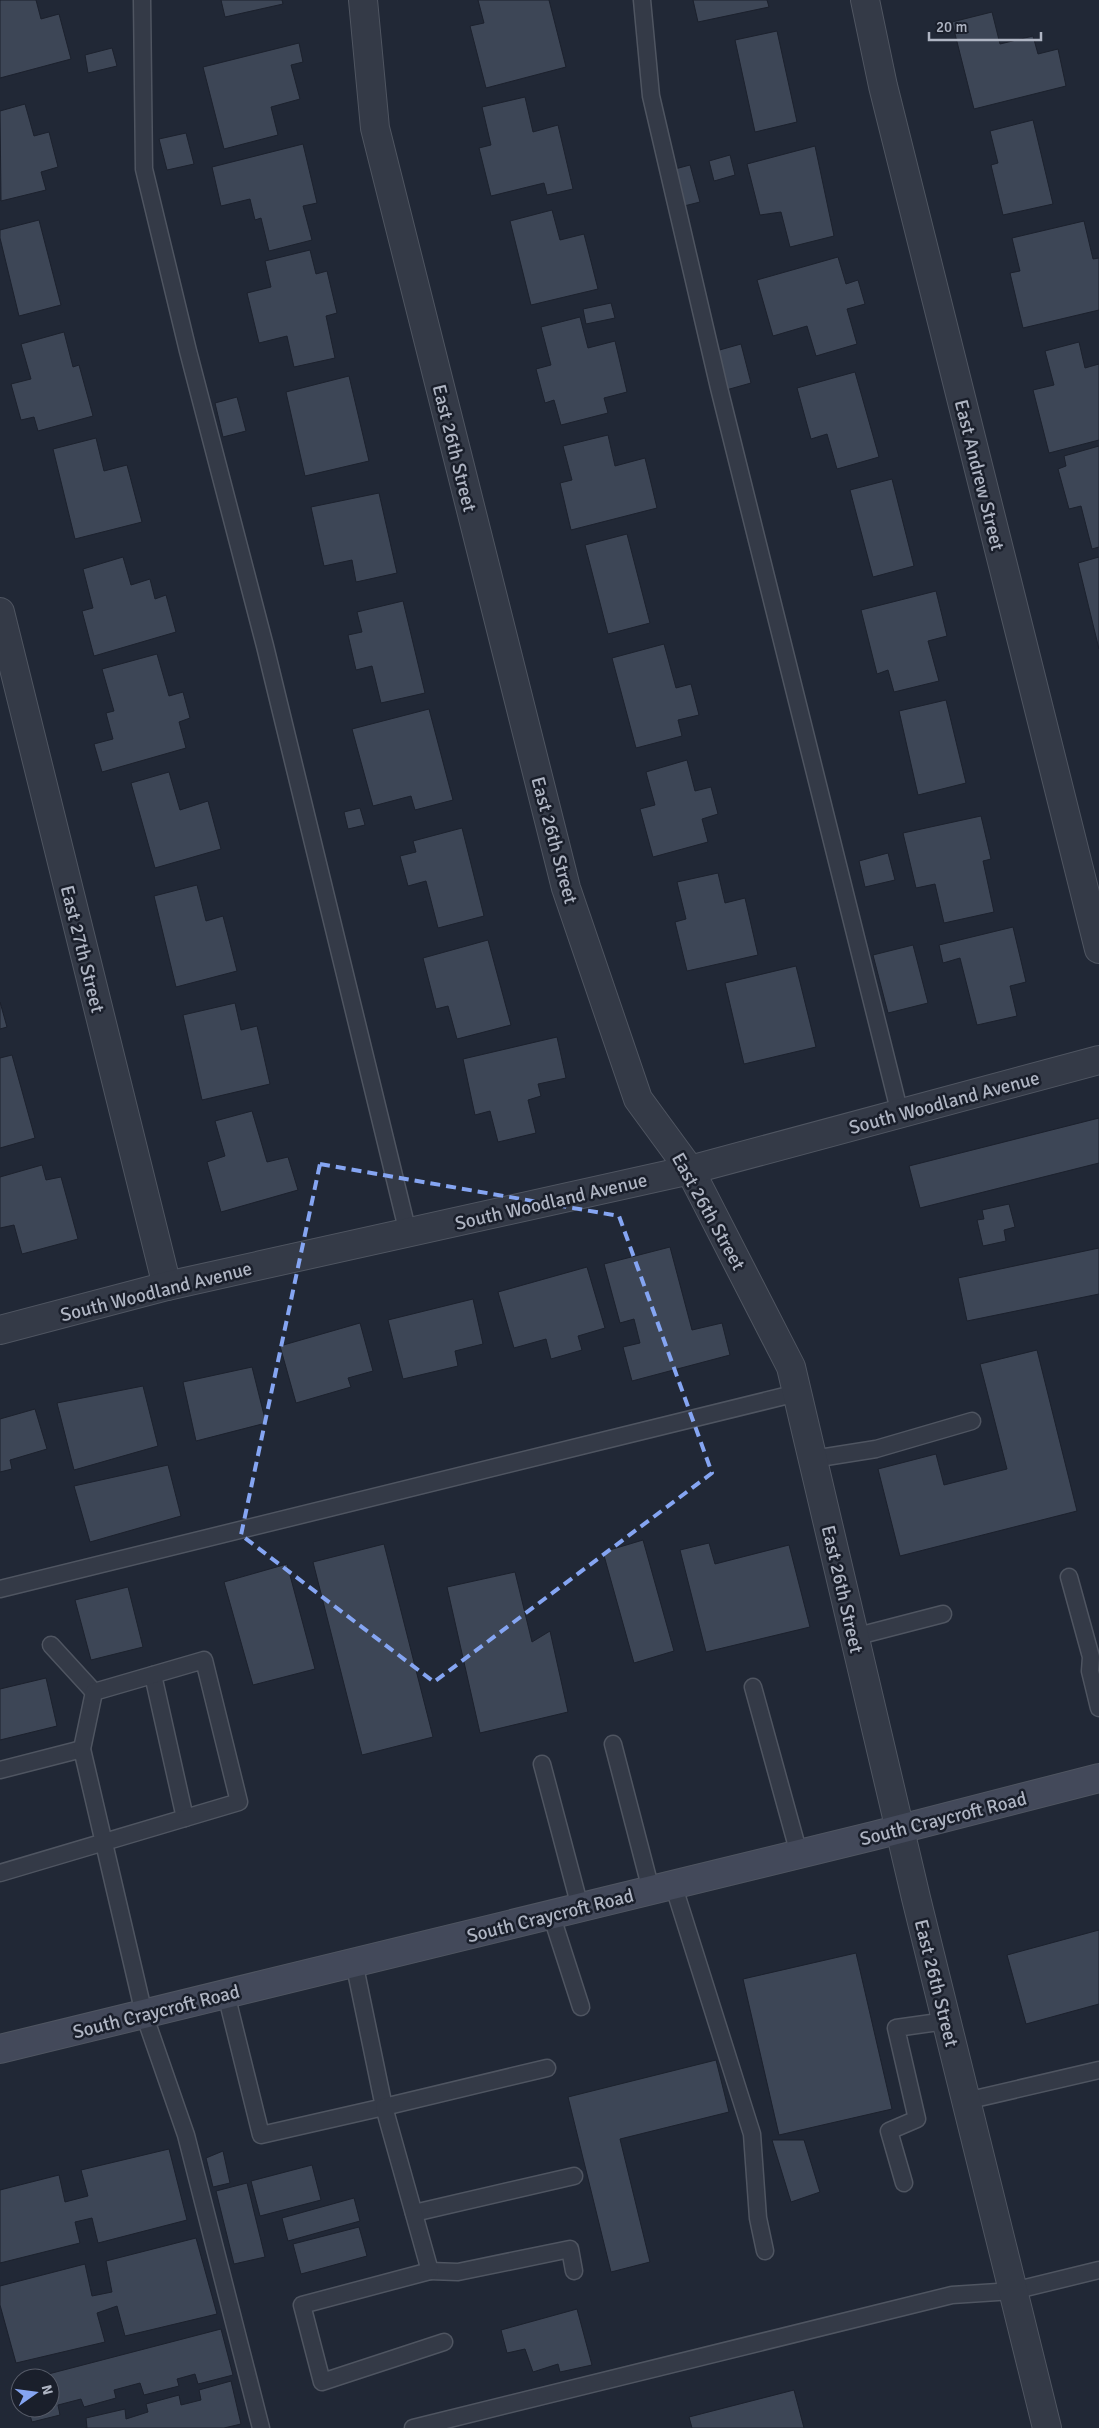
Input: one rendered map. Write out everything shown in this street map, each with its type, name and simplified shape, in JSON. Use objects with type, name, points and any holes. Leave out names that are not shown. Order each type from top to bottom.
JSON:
[{"type":"main road","name":"South Craycroft Road","points":[[0,2049],[799,1854],[1099,1778]]},
{"type":"street","name":"East 26th Street","points":[[363,0],[375,128],[566,888],[638,1099],[690,1170],[791,1367],[899,1829],[1047,2428]]},
{"type":"street","name":"East Andrew Street","points":[[865,0],[883,86],[1099,949]]},
{"type":"street","name":"East 27th Street","points":[[0,612],[167,1286]]},
{"type":"street","name":"South Woodland Avenue","points":[[0,1330],[167,1286],[690,1170],[1099,1060]]},
{"type":"lane","points":[[142,0],[144,169],[188,351],[265,646],[408,1233]]},
{"type":"lane","points":[[642,0],[651,96],[694,281],[900,1114]]},
{"type":"lane","points":[[0,1589],[798,1393]]},
{"type":"lane","points":[[813,1459],[876,1449],[972,1421]]},
{"type":"lane","points":[[1070,1577],[1091,1657],[1090,1671],[1099,1708]]},
{"type":"lane","points":[[854,1637],[943,1614]]},
{"type":"lane","points":[[51,1645],[94,1692]]},
{"type":"lane","points":[[0,1873],[239,1802],[204,1660],[94,1692]]},
{"type":"lane","points":[[153,1675],[185,1818]]},
{"type":"lane","points":[[753,1687],[799,1854]]},
{"type":"lane","points":[[94,1692],[82,1749],[144,2014],[186,2135],[261,2428]]},
{"type":"lane","points":[[613,1744],[662,1887],[752,2134],[758,2218],[765,2252]]},
{"type":"lane","points":[[0,1770],[82,1749]]},
{"type":"lane","points":[[542,1764],[580,1907]]},
{"type":"lane","points":[[551,1914],[581,2006]]},
{"type":"lane","points":[[354,1962],[384,2106],[430,2271]]},
{"type":"lane","points":[[226,1994],[261,2135],[547,2068]]},
{"type":"lane","points":[[904,2183],[889,2131],[917,2119],[896,2028],[946,2021]]},
{"type":"lane","points":[[966,2101],[1099,2070]]},
{"type":"lane","points":[[414,2212],[574,2176]]},
{"type":"lane","points":[[444,2342],[322,2382],[302,2305],[430,2271],[458,2272],[570,2249],[574,2271]]},
{"type":"lane","points":[[414,2428],[952,2295],[1013,2292],[1099,2270]]},
{"type":"highlighted area","points":[[320,1164],[619,1216],[712,1473],[434,1682],[241,1535]]},
{"type":"building","points":[[0,0],[36,0],[41,19],[59,14],[71,59],[0,78]]},
{"type":"building","points":[[221,0],[282,0],[283,4],[225,17]]},
{"type":"building","points":[[478,0],[549,0],[566,67],[486,88],[470,26],[484,23]]},
{"type":"building","points":[[693,0],[767,0],[769,7],[698,22]]},
{"type":"building","points":[[992,12],[1000,44],[1033,36],[1038,54],[1058,49],[1066,86],[974,109],[952,22]]},
{"type":"building","points":[[777,31],[797,122],[755,132],[735,40]]},
{"type":"building","points":[[299,43],[303,62],[291,65],[300,99],[271,107],[278,135],[224,149],[203,67]]},
{"type":"building","points":[[112,48],[117,66],[88,73],[85,55]]},
{"type":"building","points":[[525,97],[533,132],[558,125],[573,189],[547,195],[544,183],[491,196],[479,148],[491,145],[482,107]]},
{"type":"building","points":[[25,104],[34,136],[49,132],[58,167],[41,172],[46,190],[1,201],[0,111]]},
{"type":"building","points":[[1033,120],[1053,204],[1003,215],[991,165],[998,163],[990,131]]},
{"type":"building","points":[[186,133],[194,164],[167,170],[159,139]]},
{"type":"building","points":[[303,144],[317,203],[303,206],[312,240],[269,251],[261,218],[255,220],[250,199],[221,206],[212,167]]},
{"type":"building","points":[[815,146],[834,236],[790,247],[781,212],[760,215],[747,164]]},
{"type":"building","points":[[730,155],[735,175],[714,181],[709,161]]},
{"type":"building","points":[[690,165],[700,202],[684,206],[675,169]]},
{"type":"building","points":[[552,210],[560,240],[584,234],[598,289],[531,305],[510,221]]},
{"type":"building","points":[[39,220],[61,305],[19,316],[0,238],[0,230]]},
{"type":"building","points":[[1084,221],[1093,259],[1099,258],[1099,310],[1023,328],[1010,273],[1020,271],[1012,238]]},
{"type":"building","points":[[310,250],[316,274],[327,271],[337,313],[326,316],[335,358],[294,367],[287,336],[259,343],[247,293],[271,287],[265,261]]},
{"type":"building","points":[[838,257],[846,284],[858,280],[865,304],[847,309],[857,344],[816,356],[807,326],[773,336],[757,280]]},
{"type":"building","points":[[611,303],[615,318],[586,324],[583,309]]},
{"type":"building","points":[[580,317],[588,348],[615,341],[627,392],[604,398],[608,413],[561,425],[554,400],[545,403],[536,369],[551,365],[541,327]]},
{"type":"building","points":[[64,332],[73,367],[79,365],[93,416],[38,431],[34,417],[21,420],[11,384],[31,379],[21,344]]},
{"type":"building","points":[[1079,342],[1085,368],[1099,364],[1099,440],[1049,453],[1033,390],[1054,385],[1045,351]]},
{"type":"building","points":[[741,344],[751,383],[726,390],[716,351]]},
{"type":"building","points":[[855,372],[879,457],[837,469],[827,434],[811,439],[797,388]]},
{"type":"building","points":[[349,376],[369,461],[305,476],[286,392]]},
{"type":"building","points":[[237,397],[246,431],[223,437],[215,403]]},
{"type":"building","points":[[608,435],[615,466],[645,458],[657,508],[571,530],[560,483],[572,480],[563,446]]},
{"type":"building","points":[[96,438],[104,471],[127,465],[142,522],[75,539],[53,449]]},
{"type":"building","points":[[1099,446],[1099,547],[1092,549],[1081,506],[1069,509],[1058,469],[1066,466],[1064,456]]},
{"type":"building","points":[[892,479],[914,566],[873,577],[850,490]]},
{"type":"building","points":[[379,493],[397,573],[356,582],[352,560],[324,566],[311,507]]},
{"type":"building","points":[[627,534],[650,623],[608,634],[585,545]]},
{"type":"building","points":[[123,557],[131,585],[150,579],[155,599],[166,595],[176,632],[94,656],[82,611],[93,608],[83,569]]},
{"type":"building","points":[[1099,557],[1099,649],[1078,563]]},
{"type":"building","points":[[936,591],[947,636],[928,641],[939,681],[894,692],[888,670],[877,674],[861,610]]},
{"type":"building","points":[[403,601],[425,693],[381,703],[372,666],[356,670],[348,635],[362,632],[357,612]]},
{"type":"building","points":[[664,644],[676,688],[691,684],[699,715],[678,720],[682,736],[636,748],[612,658]]},
{"type":"building","points":[[157,654],[169,696],[183,692],[190,718],[179,722],[186,748],[102,772],[94,744],[113,739],[106,713],[114,711],[102,669]]},
{"type":"building","points":[[946,700],[966,783],[918,795],[899,711]]},
{"type":"building","points":[[429,709],[453,800],[415,810],[411,796],[373,806],[352,729]]},
{"type":"building","points":[[687,760],[695,791],[711,787],[718,814],[702,819],[708,842],[653,857],[640,809],[655,805],[646,772]]},
{"type":"building","points":[[169,772],[180,810],[208,801],[221,849],[155,868],[131,783]]},
{"type":"building","points":[[360,808],[365,825],[348,829],[344,812]]},
{"type":"building","points":[[981,816],[991,859],[983,861],[994,912],[944,923],[935,884],[916,888],[903,833]]},
{"type":"building","points":[[462,828],[484,916],[438,928],[426,881],[408,886],[400,856],[416,852],[413,841]]},
{"type":"building","points":[[888,853],[895,880],[865,887],[859,861]]},
{"type":"building","points":[[718,873],[725,903],[745,898],[758,955],[687,971],[675,922],[686,919],[677,882]]},
{"type":"building","points":[[197,885],[206,921],[223,916],[237,971],[176,987],[154,896]]},
{"type":"building","points":[[1013,927],[1026,982],[1010,986],[1017,1016],[977,1025],[960,958],[943,963],[939,945]]},
{"type":"building","points":[[488,940],[511,1025],[457,1039],[448,1006],[436,1009],[423,958]]},
{"type":"building","points":[[913,945],[928,1003],[888,1013],[873,955]]},
{"type":"building","points":[[796,966],[816,1047],[744,1064],[725,983]]},
{"type":"building","points":[[0,1002],[7,1027],[0,1029]]},
{"type":"building","points":[[235,1003],[241,1030],[257,1026],[270,1084],[202,1100],[183,1015]]},
{"type":"building","points":[[557,1037],[566,1078],[538,1084],[541,1096],[528,1100],[536,1133],[498,1142],[490,1111],[475,1115],[463,1059]]},
{"type":"building","points":[[12,1055],[35,1138],[0,1148],[0,1058]]},
{"type":"building","points":[[252,1111],[267,1162],[288,1157],[298,1190],[221,1212],[207,1162],[225,1156],[215,1121]]},
{"type":"building","points":[[1099,1118],[1099,1163],[920,1208],[909,1166]]},
{"type":"building","points":[[42,1165],[46,1180],[61,1177],[78,1239],[22,1254],[14,1225],[0,1228],[0,1177]]},
{"type":"building","points":[[1009,1204],[1015,1227],[1004,1230],[1006,1241],[983,1246],[977,1220],[984,1219],[982,1210]]},
{"type":"building","points":[[670,1247],[692,1330],[722,1323],[730,1355],[632,1381],[623,1347],[640,1343],[634,1319],[620,1323],[604,1264]]},
{"type":"building","points":[[1099,1248],[1099,1294],[967,1321],[958,1278]]},
{"type":"building","points":[[587,1267],[605,1328],[578,1336],[582,1350],[551,1359],[546,1339],[514,1348],[498,1292]]},
{"type":"building","points":[[473,1299],[483,1344],[455,1351],[458,1366],[403,1379],[388,1320]]},
{"type":"building","points":[[360,1323],[373,1371],[348,1378],[351,1387],[296,1403],[280,1346]]},
{"type":"building","points":[[1037,1350],[1077,1511],[900,1556],[878,1469],[936,1454],[944,1485],[1007,1469],[980,1364]]},
{"type":"building","points":[[252,1367],[266,1423],[196,1441],[183,1382]]},
{"type":"building","points":[[143,1386],[158,1446],[74,1470],[57,1403]]},
{"type":"building","points":[[35,1409],[47,1449],[10,1460],[12,1469],[0,1472],[0,1419]]},
{"type":"building","points":[[168,1465],[181,1516],[90,1542],[74,1486]]},
{"type":"building","points":[[643,1540],[674,1651],[634,1663],[603,1552]]},
{"type":"building","points":[[709,1543],[715,1564],[789,1545],[810,1627],[706,1652],[680,1550]]},
{"type":"building","points":[[384,1544],[433,1737],[362,1755],[313,1562]]},
{"type":"building","points":[[287,1564],[315,1669],[253,1685],[224,1582]]},
{"type":"building","points":[[515,1572],[532,1642],[550,1631],[568,1712],[480,1733],[447,1587]]},
{"type":"building","points":[[128,1587],[143,1647],[91,1660],[75,1600]]},
{"type":"building","points":[[46,1678],[57,1726],[0,1740],[0,1689]]},
{"type":"building","points":[[1099,1930],[1099,2004],[1026,2024],[1007,1955]]},
{"type":"building","points":[[856,1953],[892,2109],[779,2135],[743,1979]]},
{"type":"building","points":[[716,2060],[729,2112],[620,2139],[650,2262],[611,2272],[568,2097]]},
{"type":"building","points":[[772,2140],[804,2140],[820,2192],[791,2202]]},
{"type":"building","points":[[169,2149],[187,2220],[98,2243],[92,2218],[75,2222],[80,2243],[0,2263],[0,2190],[59,2175],[65,2202],[88,2196],[81,2170]]},
{"type":"building","points":[[223,2151],[230,2183],[213,2187],[206,2158]]},
{"type":"building","points":[[312,2165],[321,2200],[260,2216],[251,2181]]},
{"type":"building","points":[[247,2183],[265,2257],[234,2264],[216,2191]]},
{"type":"building","points":[[354,2198],[360,2221],[288,2241],[282,2218]]},
{"type":"building","points":[[359,2227],[367,2256],[301,2274],[293,2244]]},
{"type":"building","points":[[196,2238],[217,2314],[125,2336],[117,2306],[97,2313],[105,2342],[16,2363],[0,2305],[0,2286],[85,2264],[92,2296],[112,2292],[106,2261]]},
{"type":"building","points":[[577,2309],[592,2365],[560,2372],[558,2364],[533,2372],[525,2349],[507,2353],[501,2330]]},
{"type":"building","points":[[221,2329],[233,2375],[198,2384],[195,2374],[177,2379],[179,2386],[144,2395],[140,2383],[114,2390],[116,2398],[84,2407],[81,2399],[60,2404],[60,2371]]},
{"type":"building","points":[[231,2381],[241,2424],[224,2428],[87,2428],[86,2418],[125,2409],[126,2419],[148,2412],[146,2404],[179,2395],[181,2405],[201,2400],[199,2390]]},
{"type":"building","points":[[794,2390],[804,2428],[692,2428],[689,2417]]},
{"type":"building","points":[[31,2418],[48,2418],[32,2422]]}]
